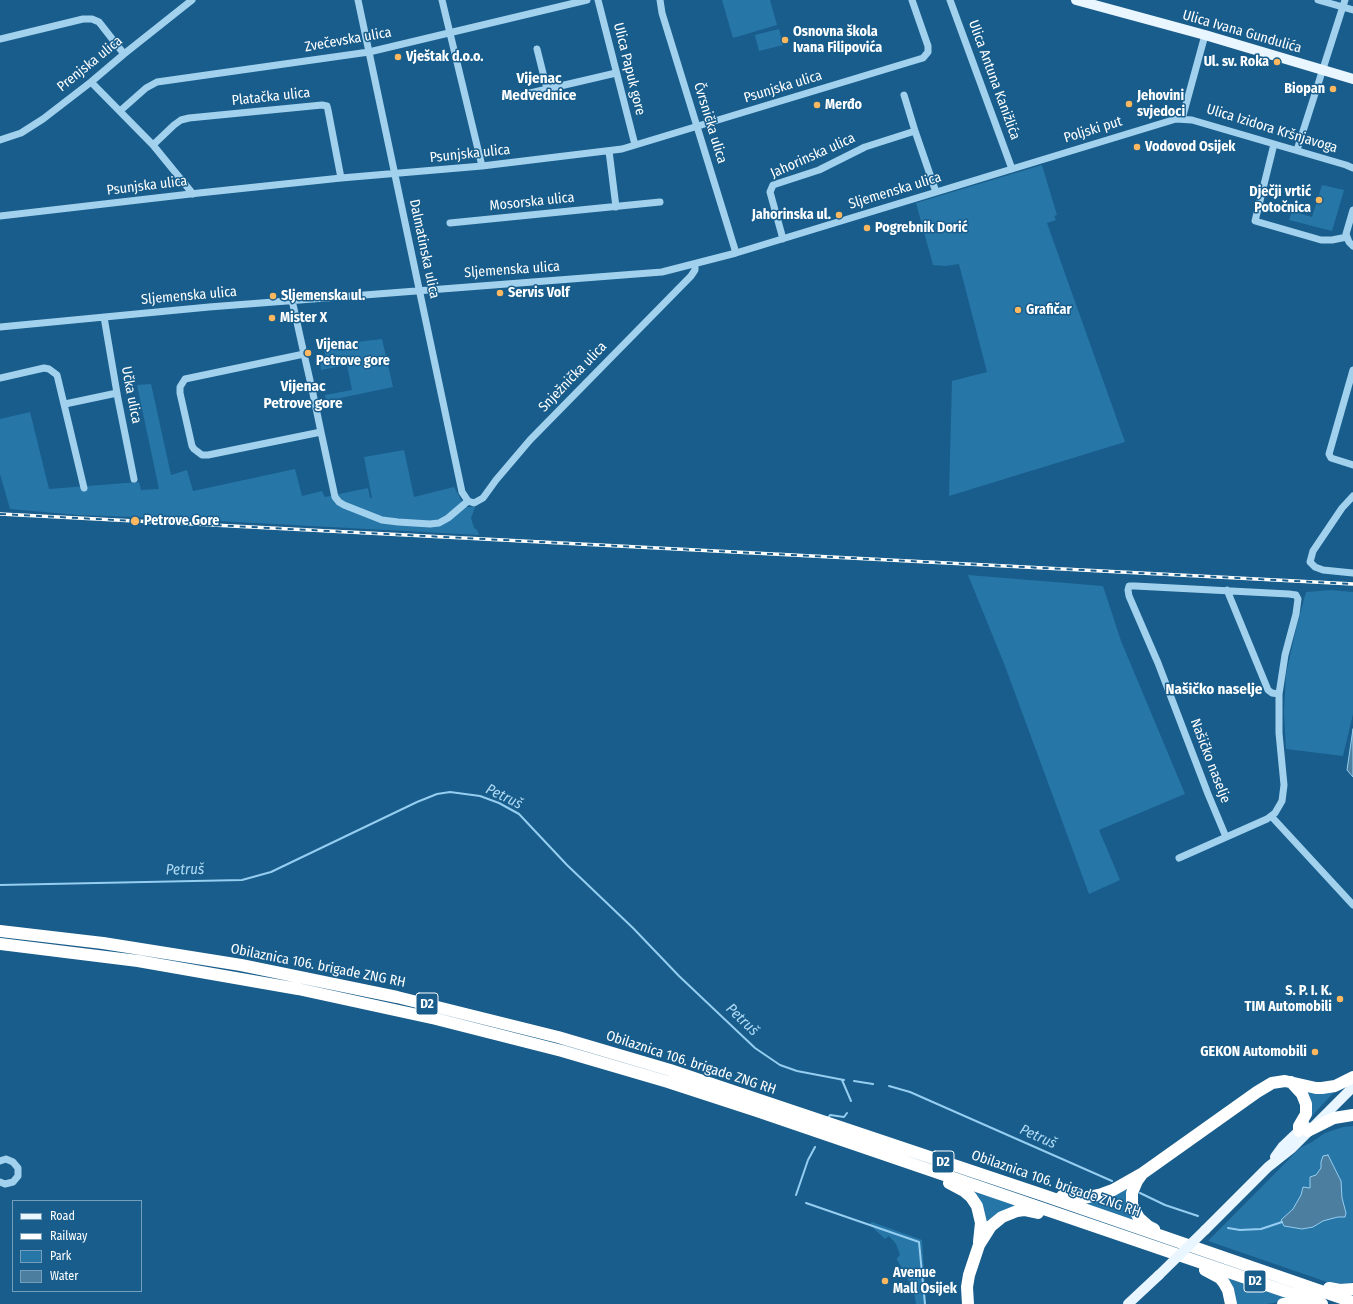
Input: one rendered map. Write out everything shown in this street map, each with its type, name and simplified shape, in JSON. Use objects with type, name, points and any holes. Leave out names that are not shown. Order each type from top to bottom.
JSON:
[{"type":"highway","name":"Obilaznica 106. brigade ZNG RH","points":[[0,931],[103,943],[241,965],[397,997],[558,1037],[670,1070],[1043,1195],[1353,1302]]},
{"type":"highway","name":"Obilaznica 106. brigade ZNG RH","points":[[0,944],[138,961],[227,976],[372,1004],[498,1034],[584,1057],[668,1082],[1322,1304]]},
{"type":"highway","points":[[1043,1195],[1076,1198],[1093,1197],[1113,1190],[1143,1172],[1267,1086],[1285,1081],[1316,1088],[1327,1088],[1335,1086],[1353,1077]]},
{"type":"highway","points":[[1292,1082],[1302,1094],[1306,1104],[1306,1114],[1299,1126],[1303,1131],[1334,1118],[1353,1115]]},
{"type":"highway","points":[[921,1167],[933,1176],[958,1187],[971,1197],[977,1206],[981,1222],[979,1245],[969,1275],[967,1287],[968,1304]]},
{"type":"highway","points":[[1143,1172],[1132,1193],[1132,1205],[1139,1218],[1148,1226],[1170,1239]]},
{"type":"highway","points":[[979,1245],[991,1226],[1002,1217],[1009,1214],[1024,1210],[1044,1215],[1065,1216]]},
{"type":"highway","points":[[1188,1258],[1196,1266],[1220,1278],[1228,1290],[1231,1304]]},
{"type":"highway","points":[[1312,1288],[1340,1290],[1353,1289]]},
{"type":"highway","points":[[1283,1304],[1298,1304]]},
{"type":"main road","name":"Ulica Ivana Gundulića","points":[[1076,0],[1353,79]]},
{"type":"main road","points":[[1128,1304],[1268,1167],[1292,1148],[1303,1131],[1353,1077]]},
{"type":"main road","points":[[1303,1131],[1353,1087]]},
{"type":"street","name":"Prenjska ulica","points":[[0,140],[21,133],[43,119],[192,0]]},
{"type":"street","name":"Dalmatinska ulica","points":[[358,0],[462,492],[468,501]]},
{"type":"street","points":[[442,0],[482,166]]},
{"type":"street","name":"Zvečevska ulica","points":[[120,111],[146,88],[157,82],[369,52],[587,0]]},
{"type":"street","name":"Ulica Papuk gore","points":[[598,0],[635,145]]},
{"type":"street","name":"Čvrsnička ulica","points":[[660,0],[662,13],[736,253]]},
{"type":"street","name":"Psunjska ulica","points":[[0,216],[341,178],[482,166],[609,151],[635,145],[926,57],[928,46],[912,0]]},
{"type":"street","name":"Ulica Antuna Kanižlića","points":[[950,0],[1012,169]]},
{"type":"street","points":[[1318,0],[1343,4],[1353,10]]},
{"type":"street","points":[[1296,150],[1343,4]]},
{"type":"street","points":[[0,39],[83,19],[92,19],[99,22],[124,54]]},
{"type":"street","points":[[1182,118],[1204,36]]},
{"type":"street","points":[[537,49],[547,89]]},
{"type":"street","points":[[513,97],[616,73]]},
{"type":"street","points":[[91,82],[153,146],[193,194]]},
{"type":"street","points":[[904,95],[936,192]]},
{"type":"street","name":"Platačka ulica","points":[[153,146],[174,125],[189,118],[322,105],[327,106],[341,178]]},
{"type":"street","name":"Poljski put","points":[[1012,169],[1164,121],[1182,118]]},
{"type":"street","name":"Ulica Izidora Kršnjavoga","points":[[1182,118],[1296,150],[1353,168]]},
{"type":"street","name":"Jahorinska ulica","points":[[783,239],[770,192],[773,185],[819,170],[865,147],[915,131]]},
{"type":"street","points":[[1274,144],[1255,221],[1321,240],[1332,240],[1347,237]]},
{"type":"street","points":[[609,151],[616,207]]},
{"type":"street","name":"Sljemenska ulica","points":[[0,328],[104,316],[292,300],[662,272],[695,265],[736,253],[1012,169]]},
{"type":"street","name":"Mosorska ulica","points":[[450,223],[660,202]]},
{"type":"street","points":[[1353,210],[1346,230],[1347,237],[1353,246]]},
{"type":"street","name":"Snježnička ulica","points":[[468,501],[474,503],[483,498],[496,480],[530,440],[691,276],[695,265]]},
{"type":"street","points":[[292,300],[335,497],[339,502],[382,520],[430,524],[438,523],[448,518],[468,501]]},
{"type":"street","name":"Učka ulica","points":[[104,316],[117,394],[134,479]]},
{"type":"street","points":[[304,354],[184,379],[180,387],[180,393],[185,416],[192,446],[198,453],[208,456],[321,432]]},
{"type":"street","points":[[0,378],[38,369],[50,369],[57,375],[84,488]]},
{"type":"street","points":[[1353,370],[1329,451],[1331,458],[1353,465]]},
{"type":"street","points":[[64,404],[117,394]]},
{"type":"street","points":[[1353,496],[1342,508],[1313,551],[1310,562],[1315,567],[1323,570],[1353,572]]},
{"type":"street","name":"Našičko naselje","points":[[1226,837],[1158,663],[1129,596],[1128,590],[1130,586],[1289,594],[1297,597],[1298,601],[1296,614],[1285,655],[1279,694],[1279,733],[1283,795],[1280,806],[1271,816]]},
{"type":"street","points":[[1227,590],[1268,690],[1272,693],[1279,694]]},
{"type":"street","points":[[1178,858],[1271,816],[1353,905]]},
{"type":"street","points":[[0,1161],[6,1159],[10,1160],[18,1168],[18,1176],[16,1179],[9,1184],[2,1185]]},
{"type":"green space","points":[[722,0],[770,0],[777,25],[733,38]]},
{"type":"green space","points":[[779,29],[783,45],[759,51],[755,35]]},
{"type":"green space","points":[[1042,165],[1057,215],[1054,216],[1056,220],[1047,223],[1125,442],[949,496],[952,381],[987,372],[959,264],[946,266],[933,265],[916,203]]},
{"type":"green space","points":[[1322,185],[1344,190],[1332,231],[1289,220],[1292,211],[1312,217]]},
{"type":"green space","points":[[382,339],[393,387],[326,401],[325,395],[352,390],[347,365],[321,370],[320,363],[327,361],[323,346]]},
{"type":"green space","points":[[151,384],[171,475],[187,470],[193,491],[295,469],[302,496],[322,491],[325,497],[368,488],[370,498],[372,498],[364,457],[404,450],[414,497],[454,487],[465,507],[475,507],[471,518],[474,528],[477,530],[479,535],[163,518],[78,515],[10,509],[0,474],[0,419],[30,412],[49,489],[139,482],[141,490],[159,489],[137,385]]},
{"type":"green space","points":[[968,575],[1103,586],[1121,641],[1185,794],[1099,830],[1120,880],[1089,894],[1005,666]]},
{"type":"green space","points":[[1331,590],[1353,592],[1353,714],[1343,756],[1286,749],[1284,712],[1286,674],[1306,592]]},
{"type":"green space","points":[[1304,1087],[1338,1088],[1309,1119]]},
{"type":"green space","points":[[1353,1126],[1353,1282],[1345,1284],[1330,1283],[1208,1241],[1300,1148],[1325,1133],[1343,1127]]},
{"type":"green space","points":[[1128,1184],[1138,1223],[1074,1200]]},
{"type":"green space","points":[[964,1186],[1025,1206],[984,1230]]},
{"type":"green space","points":[[872,1222],[922,1240],[926,1304],[916,1304],[914,1293],[897,1260],[900,1255],[896,1244],[889,1236],[885,1239],[869,1224]]},
{"type":"green space","points":[[1221,1275],[1297,1299],[1267,1304],[1234,1304]]},
{"type":"water","points":[[1353,729],[1353,777],[1347,770]]},
{"type":"water","points":[[1328,1155],[1341,1181],[1342,1198],[1346,1213],[1345,1217],[1330,1219],[1313,1227],[1302,1229],[1284,1226],[1281,1220],[1293,1209],[1301,1195],[1303,1187],[1310,1188],[1310,1177],[1316,1175],[1321,1168],[1323,1156]]},
{"type":"waterway","name":"Petruš","points":[[0,885],[242,880],[271,872],[417,802],[437,794],[450,792],[480,796],[499,803],[519,814],[567,865],[633,928],[679,976],[755,1048],[780,1065],[797,1071],[844,1080]]},
{"type":"waterway","points":[[842,1080],[851,1101]]},
{"type":"waterway","name":"Petruš","points":[[854,1081],[873,1084]]},
{"type":"waterway","name":"Petruš","points":[[889,1086],[910,1092],[1112,1181]]},
{"type":"waterway","points":[[828,1118],[830,1115],[844,1117],[847,1113]]},
{"type":"waterway","points":[[796,1195],[808,1160],[815,1147]]},
{"type":"waterway","name":"Petruš","points":[[1140,1193],[1165,1205],[1198,1216]]},
{"type":"waterway","points":[[806,1203],[919,1242],[925,1304]]},
{"type":"waterway","name":"Petruš","points":[[1228,1228],[1240,1230],[1261,1229],[1282,1222]]},
{"type":"railway","points":[[0,514],[1353,584]]},
{"type":"place","name":"Osnovna škola Ivana Filipovića","points":[[785,40]]},
{"type":"place","name":"Vještak d.o.o.","points":[[398,57]]},
{"type":"place","name":"Ul. sv. Roka","points":[[1277,62]]},
{"type":"place","name":"Biopan","points":[[1333,89]]},
{"type":"place","name":"Jehovini svjedoci","points":[[1129,104]]},
{"type":"place","name":"Merđo","points":[[817,105]]},
{"type":"place","name":"Vodovod Osijek","points":[[1137,147]]},
{"type":"place","name":"Dječji vrtić Potočnica","points":[[1319,200]]},
{"type":"place","name":"Jahorinska ul.","points":[[839,215]]},
{"type":"place","name":"Pogrebnik Dorić","points":[[867,228]]},
{"type":"place","name":"Servis Volf","points":[[500,293]]},
{"type":"place","name":"Sljemenska ul.","points":[[273,296]]},
{"type":"place","name":"Grafičar","points":[[1018,310]]},
{"type":"place","name":"Mister X","points":[[272,318]]},
{"type":"place","name":"Vijenac Petrove gore","points":[[308,353]]},
{"type":"place","name":"Petrove Gore","points":[[135,521]]},
{"type":"place","name":"S. P. I. K. TIM Automobili","points":[[1340,999]]},
{"type":"place","name":"GEKON Automobili","points":[[1315,1052]]},
{"type":"place","name":"Avenue Mall Osijek","points":[[885,1281]]},
{"type":"district","name":"Vijenac Medvednice","points":[[539,88]]},
{"type":"district","name":"Vijenac Petrove gore","points":[[303,396]]},
{"type":"district","name":"Našičko naselje","points":[[1214,690]]}]
